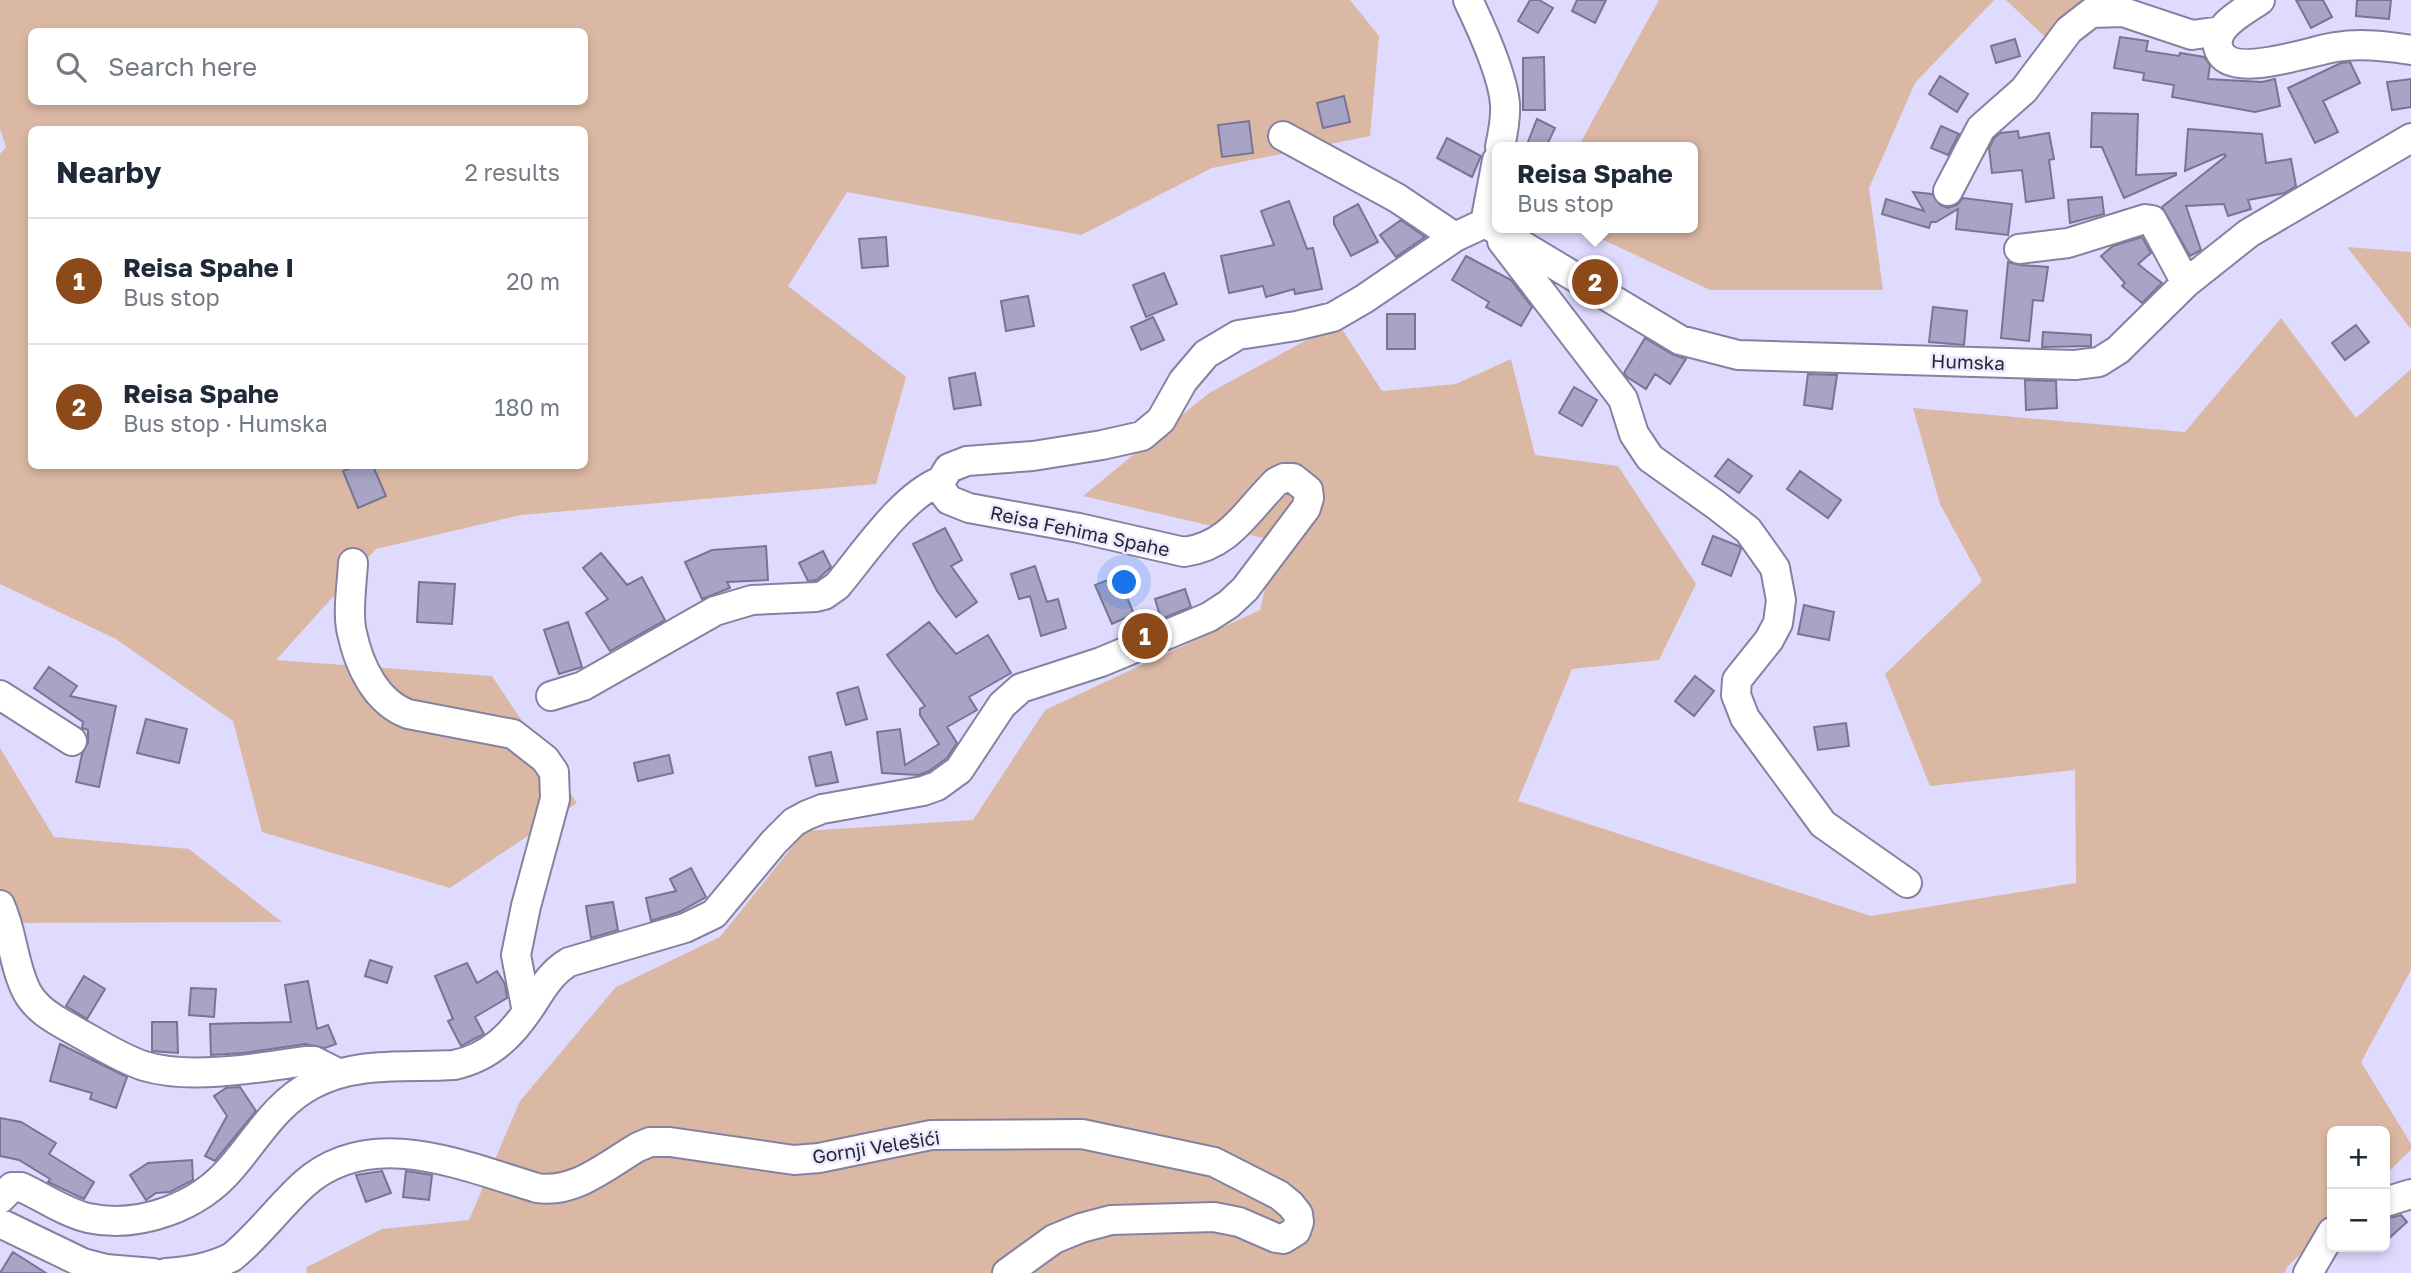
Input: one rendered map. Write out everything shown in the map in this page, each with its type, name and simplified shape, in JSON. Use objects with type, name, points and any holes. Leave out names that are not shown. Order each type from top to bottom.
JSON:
[{"type":"street","points":[[1468,0],[1479,23],[1505,102],[1501,142]]},
{"type":"street","points":[[2260,0],[2227,24],[2221,32],[2217,41],[2220,52],[2227,60],[2248,64],[2336,46],[2376,45],[2411,50]]},
{"type":"street","points":[[1948,191],[1982,128],[2024,90],[2069,30],[2091,13],[2123,12],[2192,35],[2221,32]]},
{"type":"street","points":[[1283,136],[1397,198],[1455,237]]},
{"type":"street","name":"Humska","points":[[1501,233],[1680,340],[1738,355],[2075,365],[2099,362],[2118,350],[2186,283],[2249,233],[2411,138]]},
{"type":"street","points":[[1492,196],[1488,225],[1492,230]]},
{"type":"street","points":[[2019,249],[2068,243],[2146,219],[2152,220],[2186,283]]},
{"type":"street","points":[[551,696],[593,681],[715,611],[752,600],[824,596],[837,586],[910,500],[926,487],[941,481],[948,468],[967,461],[1044,454],[1142,436],[1161,420],[1183,381],[1206,354],[1238,335],[1333,317],[1455,237],[1488,225]]},
{"type":"street","name":"Humska","points":[[1488,225],[1492,227]]},
{"type":"street","points":[[1494,233],[1623,399],[1634,434],[1650,458],[1748,530],[1776,568],[1781,600],[1778,623],[1769,640],[1737,680],[1736,695],[1745,718],[1823,824],[1907,883]]},
{"type":"street","name":"Reisa Fehima Spahe","points":[[0,1199],[12,1187],[21,1187],[71,1212],[90,1218],[130,1220],[162,1213],[191,1201],[212,1187],[232,1168],[266,1122],[286,1102],[311,1085],[338,1073],[372,1066],[421,1067],[470,1061],[500,1044],[514,1031],[546,983],[569,962],[685,928],[714,914],[794,822],[822,809],[923,791],[948,779],[969,757],[1002,705],[1021,688],[1101,662],[1209,617],[1229,604],[1245,589],[1306,508],[1309,498],[1308,490],[1302,483],[1293,478],[1284,478],[1276,482],[1226,536],[1202,550],[1184,552],[1079,528],[969,508],[949,500],[941,489],[941,481]]},
{"type":"street","points":[[353,563],[351,631],[362,666],[381,698],[394,709],[408,714],[513,734],[545,760],[554,772],[555,799],[516,954],[527,1012]]},
{"type":"street","points":[[0,695],[72,741]]},
{"type":"street","points":[[0,905],[22,979],[34,1002],[54,1019],[118,1055],[162,1070],[251,1069],[314,1061],[338,1073]]},
{"type":"street","name":"Gornji Velešići","points":[[166,1273],[218,1264],[232,1257],[304,1184],[322,1171],[366,1155],[394,1152],[418,1154],[537,1188],[556,1189],[573,1185],[638,1147],[659,1141],[794,1160],[931,1135],[1082,1134],[1187,1154],[1213,1162],[1279,1195],[1298,1214],[1296,1230],[1283,1238],[1276,1238],[1239,1222],[1214,1217],[1111,1220],[1080,1227],[1054,1239],[1007,1273]]},
{"type":"street","points":[[2390,1200],[2411,1194]]},
{"type":"street","points":[[0,1223],[83,1263],[106,1269],[153,1273]]},
{"type":"street","points":[[2308,1273],[2327,1241]]},
{"type":"shaded area","points":[[0,0],[1350,0],[1379,36],[1370,136],[1212,168],[1081,235],[847,192],[788,286],[906,377],[876,484],[521,515],[376,549],[276,660],[492,676],[577,803],[450,888],[262,832],[233,721],[116,639],[0,584],[0,154],[6,147],[0,129]]},
{"type":"shaded area","points":[[1659,0],[1994,0],[1915,83],[1869,188],[1883,290],[1710,290],[1589,233],[1698,233],[1698,142],[1581,142]]},
{"type":"shaded area","points":[[2006,0],[2108,0],[2061,52]]},
{"type":"shaded area","points":[[2347,247],[2411,252],[2411,329]]},
{"type":"shaded area","points":[[2281,318],[2356,418],[2411,369],[2411,970],[2361,1062],[2411,1144],[2411,1150],[2390,1170],[2390,1126],[2327,1126],[2327,1229],[2287,1267],[2285,1273],[306,1273],[307,1267],[382,1229],[469,1220],[520,1101],[616,987],[720,937],[805,831],[973,820],[1045,710],[1260,610],[1276,541],[1083,496],[1209,393],[1338,323],[1382,391],[1456,384],[1511,359],[1535,455],[1618,466],[1696,584],[1659,660],[1572,669],[1518,801],[1871,916],[2076,883],[2075,770],[1930,786],[1885,674],[1982,581],[1940,504],[1913,408],[2185,432]]},
{"type":"shaded area","points":[[0,748],[54,837],[189,849],[282,922],[0,923]]},
{"type":"building","points":[[1530,0],[1539,0],[1553,8],[1538,33],[1518,21]]},
{"type":"building","points":[[1577,0],[1606,0],[1595,23],[1572,11]]},
{"type":"building","points":[[2296,0],[2323,0],[2332,17],[2311,28]]},
{"type":"building","points":[[2357,0],[2391,0],[2389,19],[2356,16]]},
{"type":"building","points":[[2120,37],[2148,41],[2146,51],[2204,57],[2210,65],[2208,79],[2262,82],[2275,79],[2280,106],[2255,112],[2172,97],[2174,85],[2143,80],[2144,73],[2114,68]]},
{"type":"building","points":[[2015,39],[2020,56],[1996,63],[1991,46]]},
{"type":"building","points":[[1544,57],[1545,110],[1523,110],[1523,58]]},
{"type":"building","points":[[2350,62],[2360,83],[2323,101],[2338,132],[2315,143],[2288,88],[2341,63]]},
{"type":"building","points":[[1940,76],[1968,94],[1957,112],[1929,94]]},
{"type":"building","points":[[2411,79],[2411,107],[2392,110],[2387,82]]},
{"type":"building","points":[[1344,96],[1350,122],[1323,128],[1317,103]]},
{"type":"building","points":[[2092,113],[2138,114],[2136,175],[2176,175],[2124,198],[2102,147],[2091,147]]},
{"type":"building","points":[[1537,119],[1555,128],[1548,142],[1528,142]]},
{"type":"building","points":[[1249,121],[1253,153],[1222,157],[1218,125]]},
{"type":"building","points":[[1941,126],[1959,134],[1948,155],[1931,148]]},
{"type":"building","points":[[2188,129],[2262,134],[2266,163],[2291,159],[2296,186],[2285,193],[2248,200],[2251,209],[2228,216],[2224,204],[2186,206],[2201,250],[2190,256],[2162,207],[2226,156],[2224,154],[2185,171]]},
{"type":"building","points":[[2018,131],[2019,138],[2049,133],[2054,159],[2049,160],[2054,198],[2026,202],[2022,170],[1992,173],[1989,148],[1994,138],[2000,133]]},
{"type":"building","points":[[1447,138],[1481,156],[1472,177],[1437,158]]},
{"type":"building","points":[[1913,192],[1932,194],[1940,205],[1948,208],[1957,205],[1963,198],[2012,204],[2008,235],[1956,229],[1958,209],[1936,222],[1931,222],[1929,228],[1882,214],[1886,199],[1924,211]]},
{"type":"building","points":[[2102,197],[2104,214],[2070,223],[2068,200]]},
{"type":"building","points":[[1289,201],[1307,249],[1313,248],[1322,289],[1295,294],[1294,289],[1266,297],[1263,286],[1229,293],[1221,256],[1274,245],[1261,211]]},
{"type":"building","points":[[1358,204],[1378,242],[1351,256],[1334,224],[1334,217]]},
{"type":"building","points":[[1401,220],[1425,237],[1396,257],[1380,235]]},
{"type":"building","points":[[886,237],[888,266],[862,268],[859,239]]},
{"type":"building","points":[[2142,237],[2151,253],[2138,264],[2162,283],[2142,303],[2122,286],[2125,283],[2101,256],[2113,246]]},
{"type":"building","points":[[1466,256],[1511,280],[1532,307],[1521,326],[1486,307],[1489,302],[1452,280]]},
{"type":"building","points":[[2008,262],[2048,267],[2043,301],[2033,300],[2029,341],[2001,338]]},
{"type":"building","points":[[1164,273],[1177,304],[1146,317],[1133,285]]},
{"type":"building","points":[[1028,296],[1034,326],[1006,331],[1001,301]]},
{"type":"building","points":[[1933,307],[1967,311],[1964,345],[1929,342]]},
{"type":"building","points":[[1387,314],[1415,314],[1415,349],[1387,349]]},
{"type":"building","points":[[1153,317],[1164,340],[1141,350],[1131,327]]},
{"type":"building","points":[[2356,325],[2369,342],[2345,360],[2332,343]]},
{"type":"building","points":[[2043,332],[2091,335],[2091,346],[2042,347]]},
{"type":"building","points":[[1645,338],[1686,359],[1670,384],[1655,374],[1646,389],[1624,373]]},
{"type":"building","points":[[975,373],[981,405],[954,409],[949,378]]},
{"type":"building","points":[[1808,374],[1837,375],[1832,409],[1804,405]]},
{"type":"building","points":[[2025,380],[2056,381],[2057,408],[2026,410]]},
{"type":"building","points":[[1574,387],[1597,400],[1582,426],[1559,413]]},
{"type":"building","points":[[1728,459],[1752,476],[1739,493],[1715,476]]},
{"type":"building","points":[[374,469],[386,496],[358,508],[343,471]]},
{"type":"building","points":[[1800,471],[1841,500],[1828,518],[1787,489]]},
{"type":"building","points":[[945,528],[962,560],[951,566],[977,602],[956,617],[937,591],[913,544]]},
{"type":"building","points":[[1713,536],[1741,549],[1731,576],[1702,564]]},
{"type":"building","points":[[766,546],[768,580],[727,582],[730,588],[702,599],[685,562],[712,550]]},
{"type":"building","points":[[823,551],[831,567],[817,580],[808,581],[799,563]]},
{"type":"building","points":[[601,553],[627,585],[642,577],[665,620],[610,651],[586,613],[608,599],[583,568]]},
{"type":"building","points":[[1035,566],[1047,602],[1058,599],[1066,628],[1041,636],[1030,596],[1019,599],[1011,574]]},
{"type":"building","points":[[1118,576],[1134,614],[1112,624],[1095,585]]},
{"type":"building","points":[[419,582],[455,584],[452,624],[417,622]]},
{"type":"building","points":[[1185,589],[1191,607],[1161,619],[1155,599]]},
{"type":"building","points":[[1804,605],[1834,612],[1829,640],[1798,634]]},
{"type":"building","points":[[568,622],[582,667],[559,674],[544,630]]},
{"type":"building","points":[[929,622],[956,654],[988,635],[1011,673],[969,697],[977,710],[947,727],[957,743],[947,758],[919,775],[882,773],[877,732],[900,729],[905,765],[939,744],[920,715],[920,709],[925,706],[887,655]]},
{"type":"building","points":[[49,667],[77,686],[70,696],[116,706],[99,787],[76,782],[82,754],[88,742],[88,730],[82,728],[83,722],[34,688]]},
{"type":"building","points":[[1695,676],[1714,691],[1694,716],[1675,701]]},
{"type":"building","points":[[858,687],[867,719],[846,725],[837,693]]},
{"type":"building","points":[[146,719],[187,729],[179,763],[137,753]]},
{"type":"building","points":[[1846,723],[1849,746],[1818,750],[1814,727]]},
{"type":"building","points":[[831,752],[838,782],[816,786],[809,757]]},
{"type":"building","points":[[669,755],[673,773],[638,781],[634,763]]},
{"type":"building","points":[[691,868],[706,897],[679,912],[651,921],[646,898],[676,891],[670,879]]},
{"type":"building","points":[[613,902],[618,930],[591,938],[586,906]]},
{"type":"building","points":[[370,960],[392,967],[387,983],[365,976]]},
{"type":"building","points":[[467,963],[477,983],[497,971],[505,984],[507,998],[475,1017],[484,1034],[461,1046],[448,1021],[453,1019],[435,976]]},
{"type":"building","points":[[84,976],[105,989],[87,1019],[66,1006]]},
{"type":"building","points":[[308,981],[317,1029],[328,1025],[336,1044],[325,1048],[305,1044],[211,1055],[210,1024],[291,1022],[285,985]]},
{"type":"building","points":[[191,988],[216,989],[214,1017],[189,1015]]},
{"type":"building","points":[[152,1022],[177,1022],[178,1053],[152,1051]]},
{"type":"building","points":[[60,1044],[127,1077],[116,1108],[90,1099],[92,1093],[50,1081]]},
{"type":"building","points":[[240,1087],[256,1111],[215,1161],[205,1156],[227,1116],[214,1096],[226,1088]]},
{"type":"building","points":[[0,1118],[21,1122],[56,1143],[49,1154],[94,1182],[84,1199],[48,1182],[50,1179],[19,1160],[0,1156]]},
{"type":"building","points":[[192,1160],[193,1180],[170,1192],[156,1193],[146,1200],[130,1175],[148,1163]]},
{"type":"building","points":[[382,1171],[391,1193],[366,1202],[356,1175]]},
{"type":"building","points":[[406,1171],[432,1175],[429,1200],[403,1197]]},
{"type":"building","points":[[2401,1215],[2407,1222],[2390,1237],[2390,1218]]},
{"type":"building","points":[[13,1252],[46,1273],[0,1273]]},
{"type":"place","name":"Reisa Spahe","points":[[1595,282]]},
{"type":"place","name":"Reisa Spahe I","points":[[1145,636]]}]
